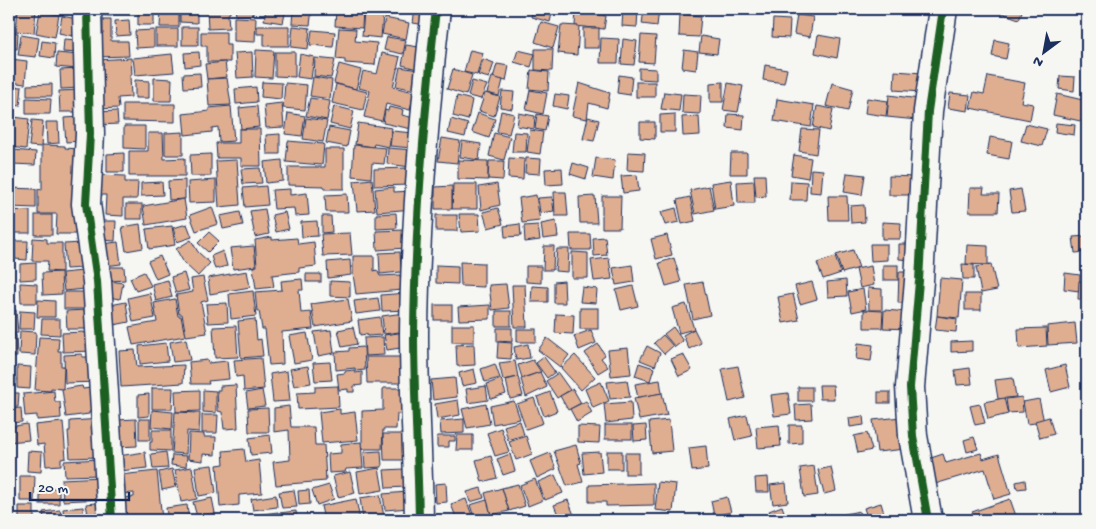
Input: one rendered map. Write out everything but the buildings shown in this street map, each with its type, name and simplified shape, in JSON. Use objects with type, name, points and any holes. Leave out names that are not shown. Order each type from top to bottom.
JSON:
[{"type":"street","points":[[88,9],[90,134],[86,204],[97,281],[112,520]]},
{"type":"street","points":[[419,520],[414,324],[418,218],[424,132],[436,9]]},
{"type":"street","points":[[928,520],[913,436],[910,387],[919,281],[928,110],[943,9]]},
{"type":"cycle path","points":[[87,9],[90,134],[86,204],[97,281],[112,520]]},
{"type":"cycle path","points":[[419,520],[414,357],[416,253],[421,171],[436,9]]},
{"type":"cycle path","points":[[928,520],[913,436],[910,387],[919,281],[928,111],[943,9]]}]
